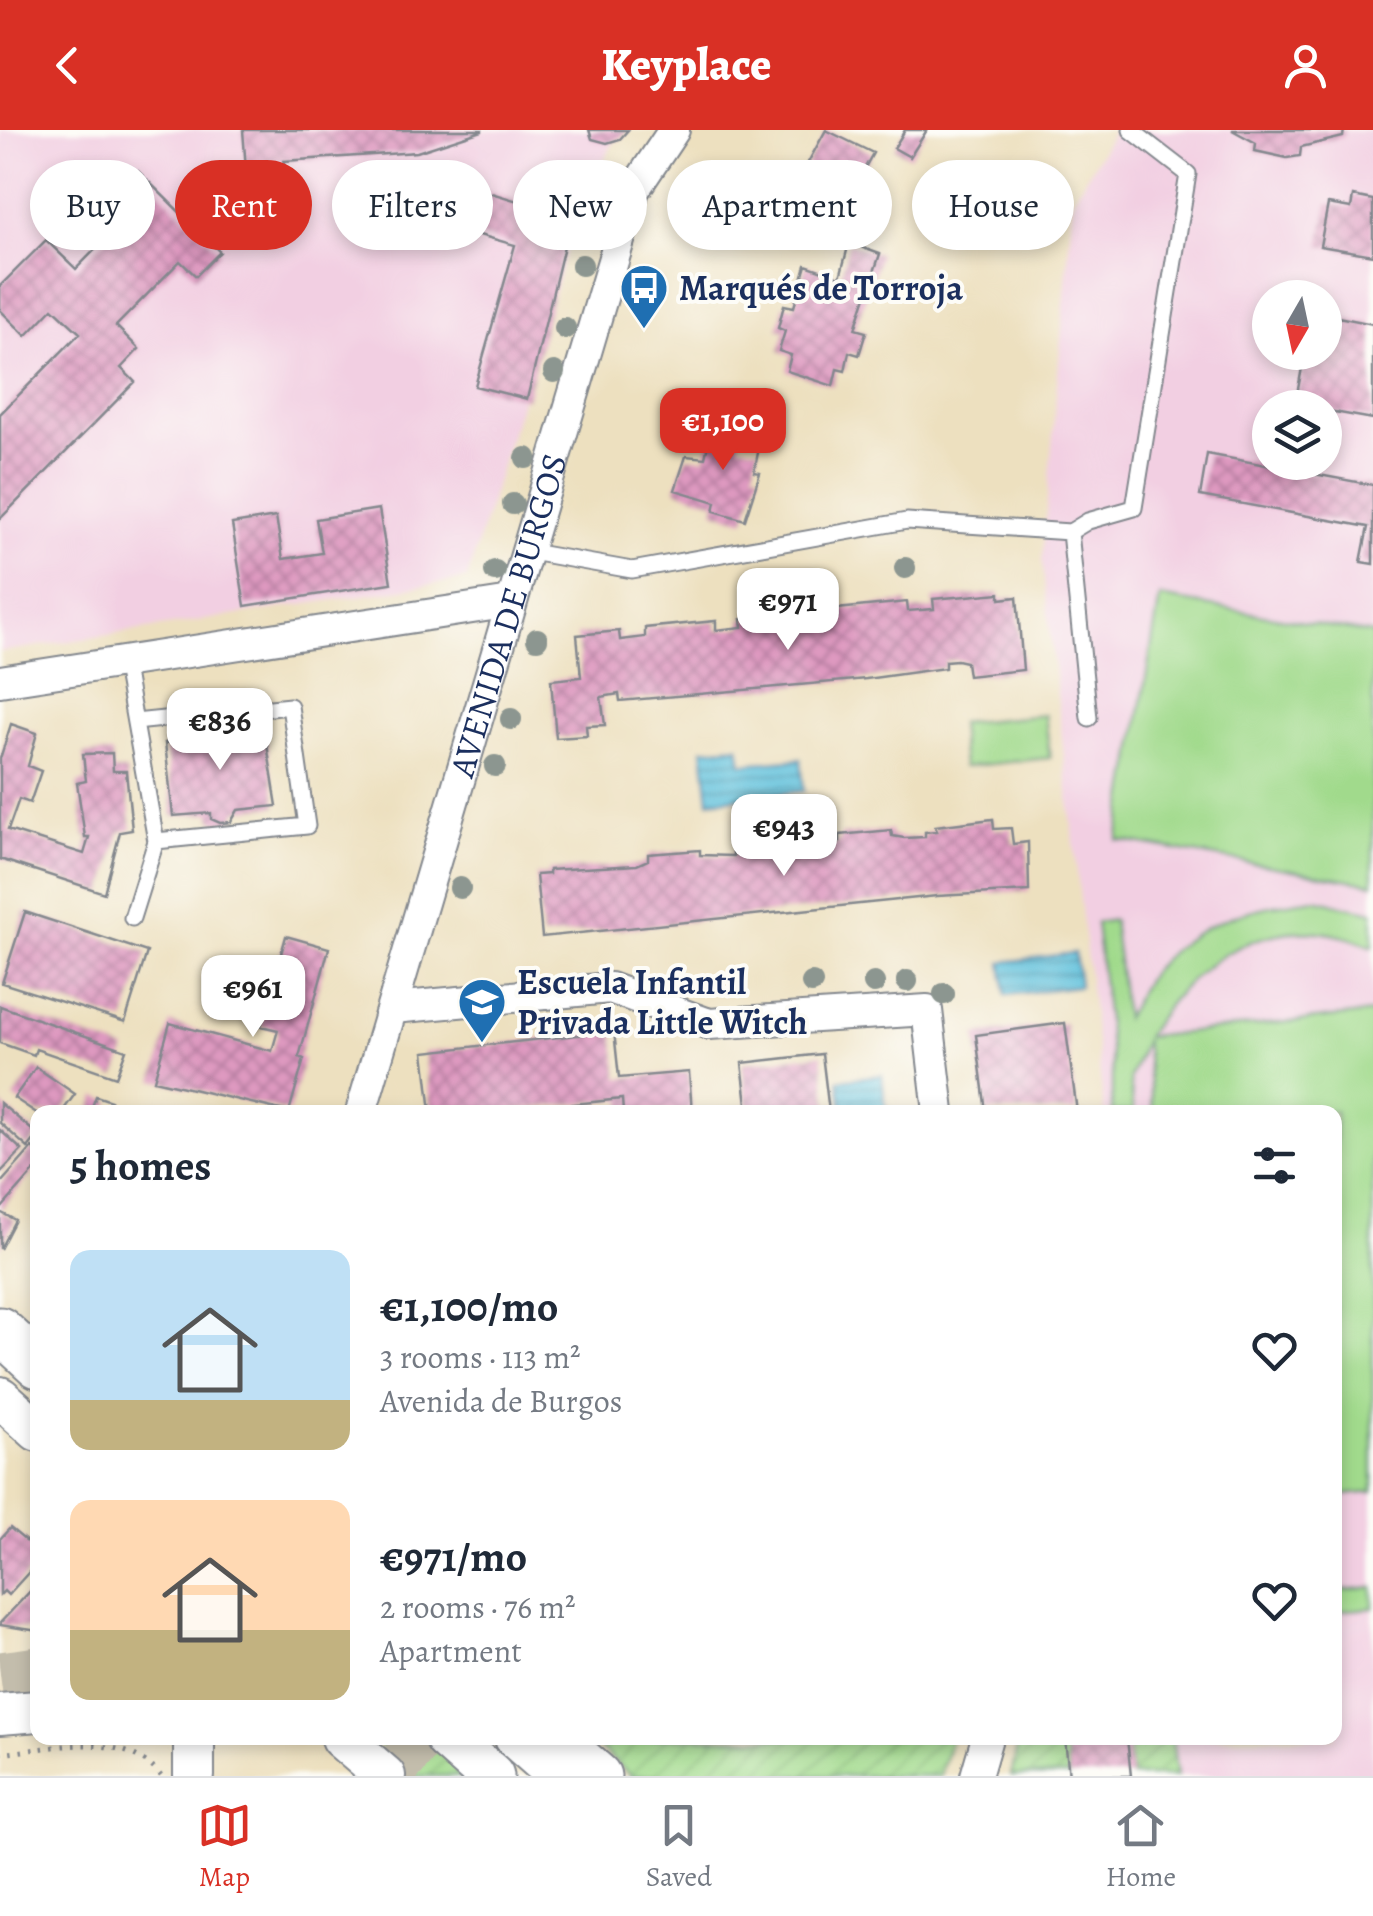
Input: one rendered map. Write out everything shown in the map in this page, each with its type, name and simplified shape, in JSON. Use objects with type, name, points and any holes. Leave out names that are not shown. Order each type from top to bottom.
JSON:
[{"type":"main road","points":[[0,1330],[30,1358]]},
{"type":"main road","points":[[0,1360],[30,1387]]},
{"type":"main road","points":[[0,1398],[30,1424]]},
{"type":"main road","points":[[0,1714],[30,1711]]},
{"type":"main road","points":[[194,1745],[194,1776]]},
{"type":"main road","points":[[349,1745],[386,1776]]},
{"type":"main road","points":[[456,1745],[491,1776]]},
{"type":"main road","points":[[523,1745],[558,1776]]},
{"type":"main road","points":[[563,1745],[598,1776]]},
{"type":"street","name":"AVENIDA DE BURGOS","points":[[363,1105],[634,190],[674,130]]},
{"type":"street","points":[[0,680],[512,602]]},
{"type":"street","points":[[393,1008],[610,988],[709,1024],[927,1010],[938,1105]]},
{"type":"street","points":[[976,1776],[985,1745]]},
{"type":"lane","points":[[525,550],[632,570],[907,520],[1070,532],[1088,521],[1134,508],[1188,174],[1134,132]]},
{"type":"lane","points":[[1070,532],[1089,718]]},
{"type":"lane","points":[[124,661],[156,841],[132,918]]},
{"type":"lane","points":[[135,722],[290,706],[306,826],[156,841]]},
{"type":"path","points":[[0,1754],[86,1745]]},
{"type":"path","points":[[100,1745],[144,1756],[160,1776]]},
{"type":"shaded area","points":[[0,130],[621,130],[604,160],[513,160],[513,250],[567,250],[467,579],[0,652]]},
{"type":"shaded area","points":[[1114,130],[1373,130],[1373,1776],[1177,1776],[1174,1745],[1342,1745],[1342,1105],[1103,1105],[1042,560],[1069,250],[1074,250],[1074,197]]},
{"type":"green space","points":[[1160,597],[1373,634],[1373,884],[1118,840]]},
{"type":"green space","points":[[1045,715],[1050,758],[963,767],[959,723]]},
{"type":"green space","points":[[1315,899],[1373,912],[1373,947],[1338,935],[1304,932],[1272,935],[1242,946],[1189,983],[1146,1037],[1373,1013],[1373,1492],[1342,1495],[1342,1105],[1152,1105],[1145,1040],[1130,1079],[1133,1105],[1112,1105],[1112,1067],[1096,923],[1113,920],[1125,1018],[1153,970],[1188,939],[1227,918]]},
{"type":"green space","points":[[1373,1587],[1373,1608],[1342,1610],[1342,1590]]},
{"type":"green space","points":[[380,1745],[441,1745],[475,1776],[415,1776]]},
{"type":"green space","points":[[596,1745],[949,1745],[940,1776],[631,1776]]},
{"type":"green space","points":[[1018,1745],[1066,1745],[1069,1776],[1011,1776]]},
{"type":"green space","points":[[1128,1745],[1173,1745],[1177,1776],[1131,1776]]},
{"type":"water","points":[[739,746],[742,764],[801,759],[804,791],[709,801],[703,749]]},
{"type":"water","points":[[1075,953],[1079,986],[1006,995],[1002,962]]},
{"type":"water","points":[[882,1075],[885,1105],[842,1105],[839,1080]]},
{"type":"building","points":[[243,130],[482,130],[417,152],[245,160]]},
{"type":"building","points":[[589,130],[628,130],[620,139],[607,143],[592,139]]},
{"type":"building","points":[[826,130],[873,153],[869,160],[809,160]]},
{"type":"building","points":[[905,130],[927,130],[910,157],[894,148]]},
{"type":"building","points":[[1232,130],[1344,130],[1343,137],[1301,147],[1300,156],[1287,158],[1255,151],[1256,143]]},
{"type":"building","points":[[155,188],[175,208],[175,250],[220,252],[196,276],[180,261],[116,326],[139,349],[121,368],[135,382],[0,519],[0,414],[80,333],[53,308],[26,336],[0,310],[0,286],[36,250],[56,250],[76,269],[95,250],[155,250]]},
{"type":"building","points":[[493,194],[513,200],[513,244],[493,239]]},
{"type":"building","points":[[1353,196],[1373,200],[1373,255],[1320,246],[1328,204],[1351,208]]},
{"type":"building","points":[[514,250],[563,250],[527,399],[475,386]]},
{"type":"building","points":[[847,250],[880,254],[855,329],[866,332],[859,355],[849,352],[845,371],[837,369],[833,386],[787,371],[791,355],[779,351],[785,331],[778,328],[784,305],[794,307],[806,265],[840,277]]},
{"type":"building","points":[[1342,318],[1373,324],[1373,419],[1342,413],[1342,390],[1298,390],[1302,370],[1342,370]]},
{"type":"building","points":[[713,423],[742,430],[739,445],[759,448],[754,472],[760,473],[745,520],[714,511],[716,502],[675,490],[686,456],[705,458]]},
{"type":"building","points":[[1207,454],[1252,462],[1252,480],[1342,479],[1373,485],[1373,564],[1361,562],[1368,527],[1200,496]]},
{"type":"building","points":[[379,509],[391,583],[245,606],[232,524],[276,517],[283,559],[322,553],[316,519]]},
{"type":"building","points":[[1000,593],[1000,599],[1017,597],[1023,670],[968,676],[966,662],[957,660],[945,661],[945,668],[866,679],[620,701],[619,694],[601,697],[605,725],[586,726],[587,736],[556,738],[551,680],[581,677],[577,635],[619,631],[620,640],[645,637],[645,628],[716,621],[716,630],[742,627],[741,619],[811,612],[813,621],[837,618],[837,609],[907,602],[908,611],[934,609],[933,599]]},
{"type":"building","points":[[11,724],[37,733],[28,766],[41,771],[30,803],[19,799],[8,830],[84,854],[89,837],[85,837],[77,783],[86,781],[83,754],[112,753],[113,771],[126,771],[132,830],[120,832],[104,893],[0,859],[0,759]]},
{"type":"building","points":[[243,724],[245,734],[265,732],[277,806],[238,810],[231,822],[211,819],[211,813],[173,816],[165,743],[187,741],[185,730]]},
{"type":"building","points":[[993,819],[994,829],[1011,828],[1013,844],[1028,842],[1029,891],[937,896],[542,937],[536,875],[549,874],[549,870],[637,865],[648,860],[648,854],[700,850],[700,855],[733,856],[733,852],[744,850],[744,844],[796,840],[796,845],[808,848],[830,846],[840,842],[840,835],[891,830],[892,836],[925,837],[925,832],[937,831],[935,826]]},
{"type":"building","points":[[25,912],[147,952],[125,1022],[2,983]]},
{"type":"building","points":[[286,936],[329,948],[299,1057],[304,1059],[291,1105],[259,1105],[154,1080],[170,1023],[272,1051],[278,1030],[261,1026]]},
{"type":"building","points":[[0,1006],[126,1050],[116,1077],[36,1049],[34,1055],[0,1043]]},
{"type":"building","points":[[1065,1023],[1076,1105],[985,1105],[976,1035]]},
{"type":"building","points":[[614,1031],[619,1078],[689,1072],[691,1105],[622,1105],[622,1099],[565,1105],[430,1105],[424,1052]]},
{"type":"building","points":[[822,1054],[828,1105],[747,1105],[742,1063]]},
{"type":"building","points":[[36,1067],[75,1094],[67,1105],[30,1105],[30,1109],[14,1098]]},
{"type":"building","points":[[96,1096],[111,1101],[110,1105],[93,1105]]},
{"type":"building","points":[[0,1103],[30,1128],[28,1148],[0,1123]]},
{"type":"building","points":[[0,1130],[22,1150],[0,1173]]},
{"type":"building","points":[[30,1150],[30,1176],[0,1210],[0,1184]]},
{"type":"building","points":[[0,1212],[15,1220],[0,1249]]},
{"type":"building","points":[[10,1528],[30,1544],[30,1571],[8,1595],[4,1591],[0,1595],[0,1539]]},
{"type":"building","points":[[30,1591],[30,1630],[0,1623]]},
{"type":"building","points":[[1066,1745],[1128,1745],[1131,1776],[1069,1776]]},
{"type":"tunnel","points":[[0,1674],[30,1670]]},
{"type":"tunnel","points":[[401,1745],[439,1776]]},
{"type":"place","name":"Marqués de Torroja","points":[[644,330]]},
{"type":"place","name":"Escuela Infantil Privada Little Witch","points":[[482,1044]]}]
